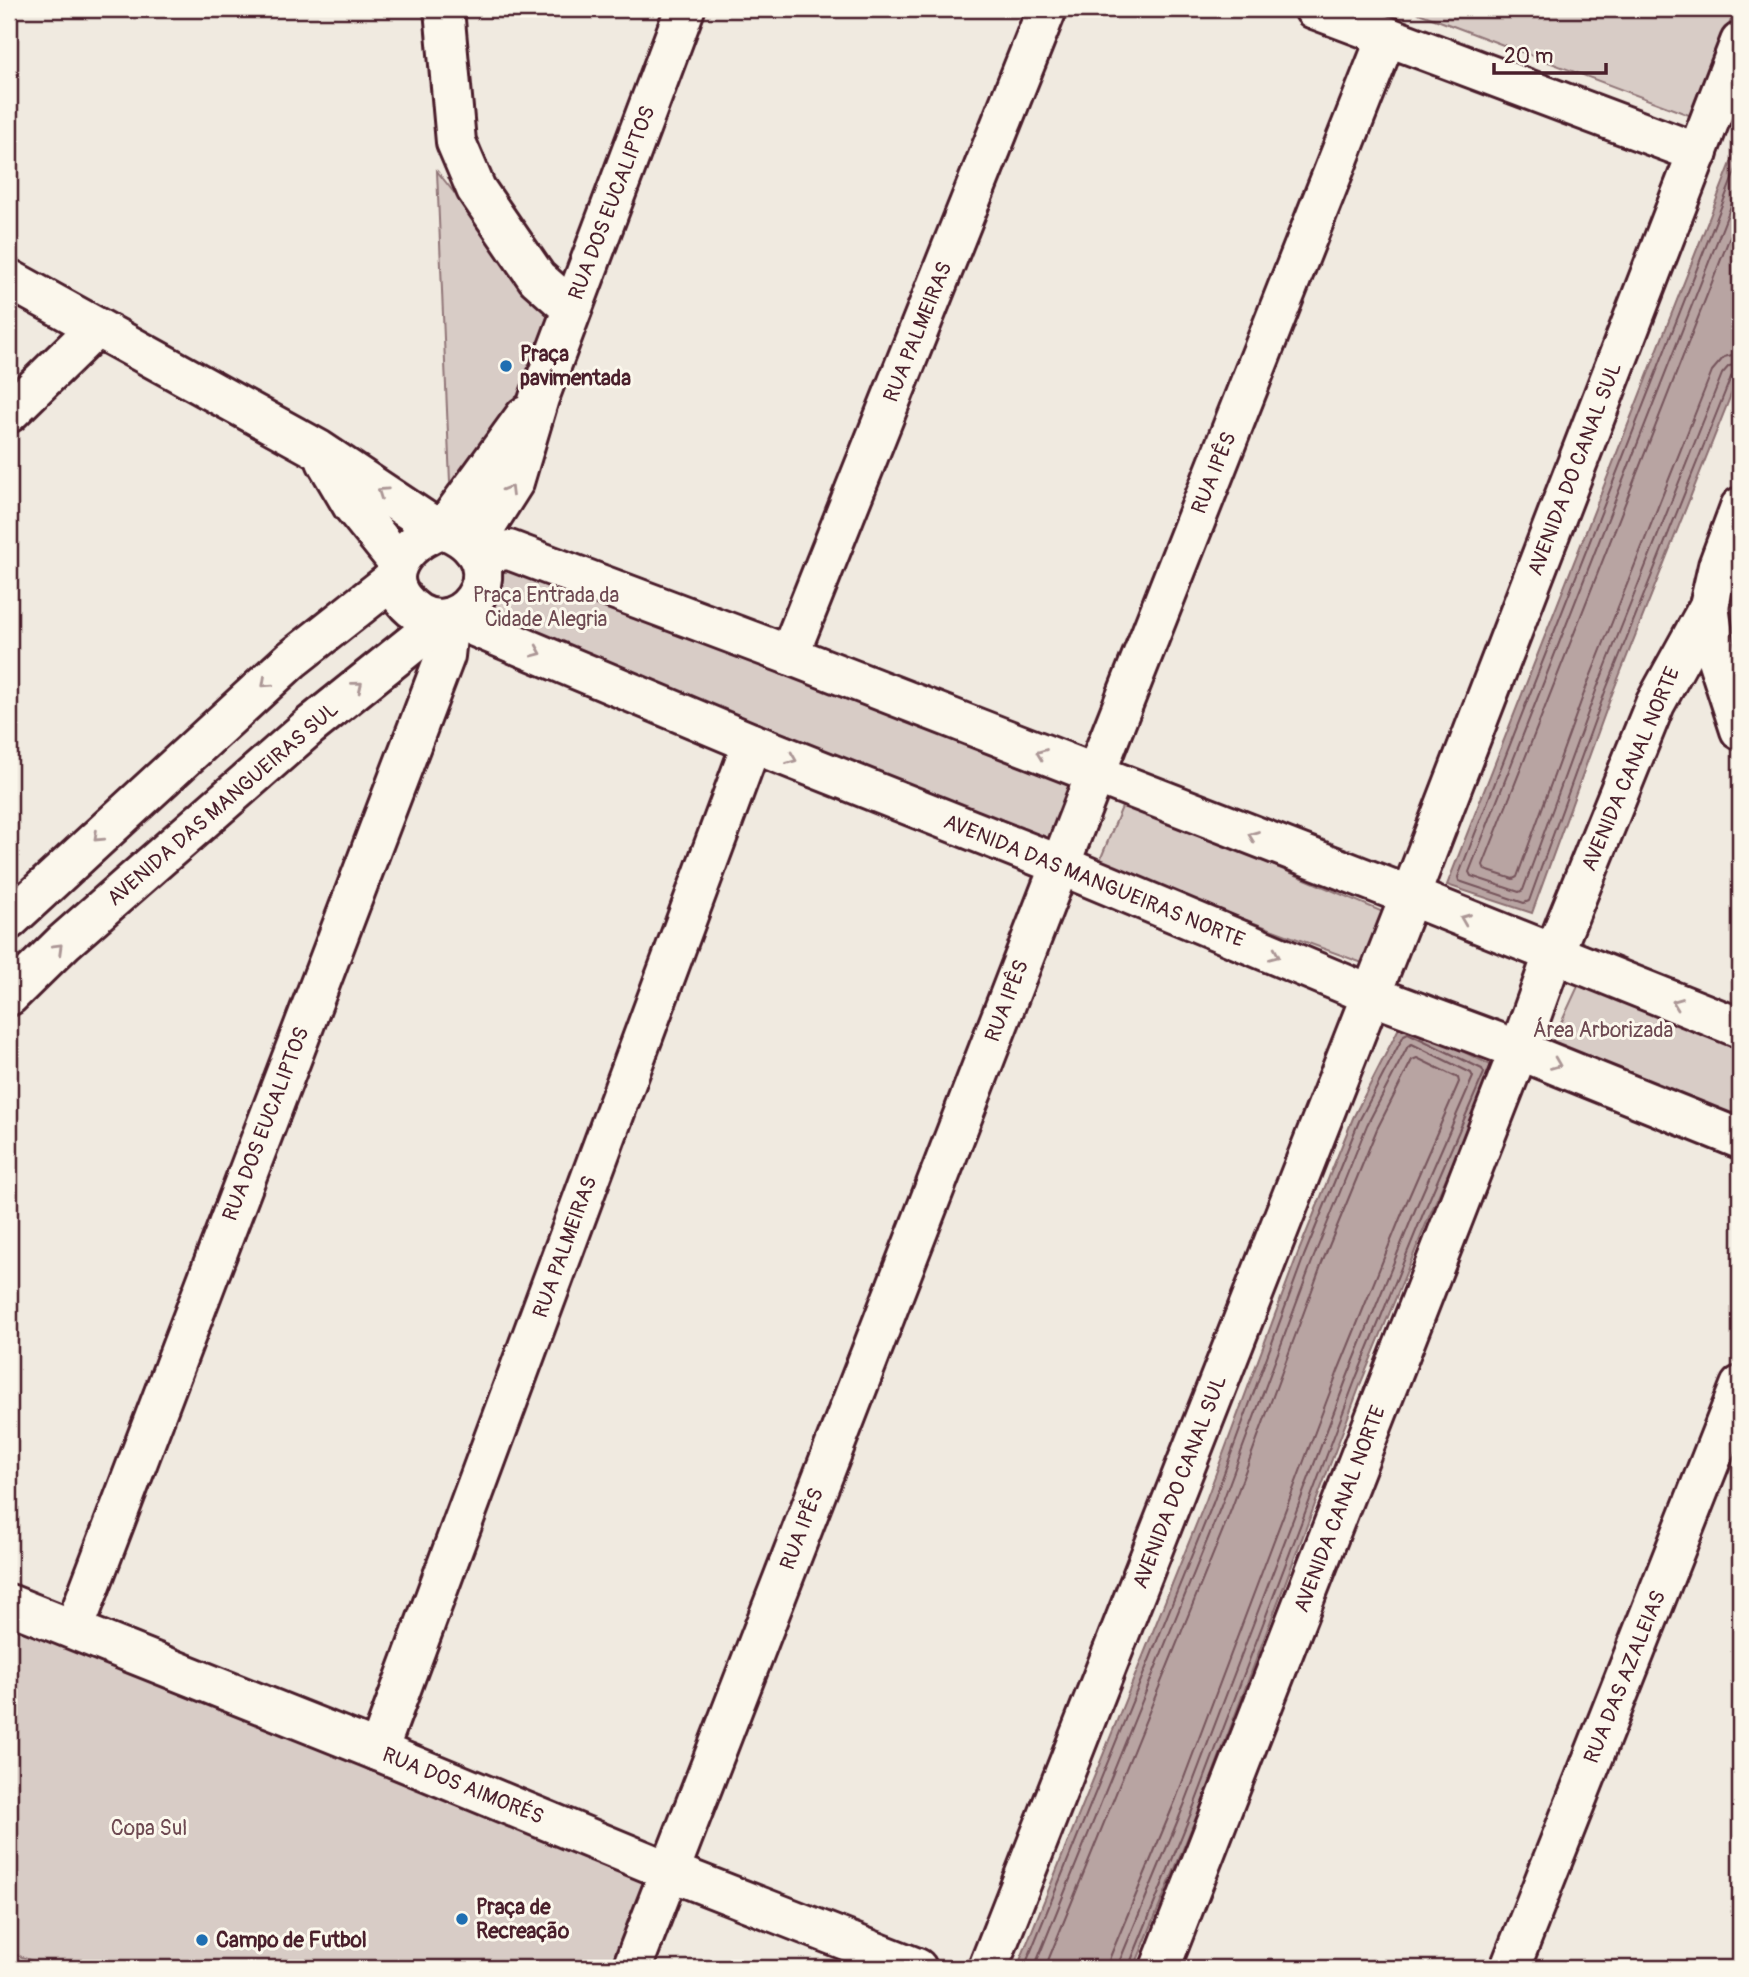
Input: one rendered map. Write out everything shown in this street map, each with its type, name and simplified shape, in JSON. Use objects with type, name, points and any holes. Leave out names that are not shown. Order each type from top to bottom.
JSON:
[{"type":"street","points":[[444,9],[456,142],[476,189],[537,278],[572,309]]},
{"type":"street","name":"RUA DOS EUCALIPTOS","points":[[458,540],[514,482],[539,398],[685,9]]},
{"type":"street","name":"RUA PALMEIRAS","points":[[789,655],[1047,9]]},
{"type":"street","points":[[1314,9],[1698,153]]},
{"type":"street","name":"RUA IPÊS","points":[[632,1968],[1095,775],[1388,36]]},
{"type":"street","name":"AVENIDA DO CANAL SUL","points":[[988,1968],[1410,896],[1740,43]]},
{"type":"street","points":[[9,279],[319,450],[458,540],[483,578],[477,598],[462,611],[448,618],[425,617],[410,609],[399,595],[396,570],[319,450]]},
{"type":"street","points":[[9,413],[96,328]]},
{"type":"street","name":"AVENIDA CANAL NORTE","points":[[1160,1968],[1519,1050],[1553,955],[1655,704],[1709,606],[1718,566],[1740,507]]},
{"type":"street","points":[[9,920],[282,668],[396,570],[416,542],[458,540],[509,550],[789,655],[1410,896],[1740,1028]]},
{"type":"street","points":[[1709,606],[1716,656],[1740,730]]},
{"type":"street","name":"RUA DOS EUCALIPTOS","points":[[74,1629],[445,656],[448,618]]},
{"type":"street","name":"AVENIDA DAS MANGUEIRAS NORTE","points":[[448,618],[752,743],[1060,865],[1371,995],[1519,1050],[1740,1139]]},
{"type":"street","name":"AVENIDA DAS MANGUEIRAS SUL","points":[[9,996],[64,942],[310,726],[448,618]]},
{"type":"street","name":"RUA PALMEIRAS","points":[[378,1751],[752,743]]},
{"type":"street","name":"RUA DAS AZALEIAS","points":[[1510,1968],[1740,1386]]},
{"type":"street","name":"RUA DOS AIMORÉS","points":[[9,1604],[378,1751],[669,1871],[917,1968]]},
{"type":"green space","points":[[1408,9],[1735,9],[1694,117]]},
{"type":"green space","points":[[437,171],[559,326],[451,506]]},
{"type":"green space","name":"Praça Entrada da Cidade Alegria","points":[[506,566],[1055,773],[1071,786],[1058,840],[1041,843],[491,620],[492,592]]},
{"type":"green space","points":[[1124,802],[1383,912],[1365,964],[1098,865]]},
{"type":"green space","name":"Área Arborizada","points":[[1579,984],[1740,1047],[1740,1118],[1551,1045]]},
{"type":"green space","name":"Copa Sul","points":[[9,1619],[648,1882],[625,1968],[50,1968],[9,1952]]},
{"type":"water","points":[[1740,140],[1740,372],[1612,694],[1532,913],[1447,885]]},
{"type":"water","points":[[1402,1022],[1495,1067],[1362,1380],[1200,1808],[1134,1968],[1017,1968],[1206,1500],[1298,1253],[1353,1118]]},
{"type":"place","name":"Praça pavimentada","points":[[506,366]]},
{"type":"place","name":"Praça de Recreação","points":[[462,1919]]},
{"type":"place","name":"Campo de Futbol","points":[[202,1940]]}]
